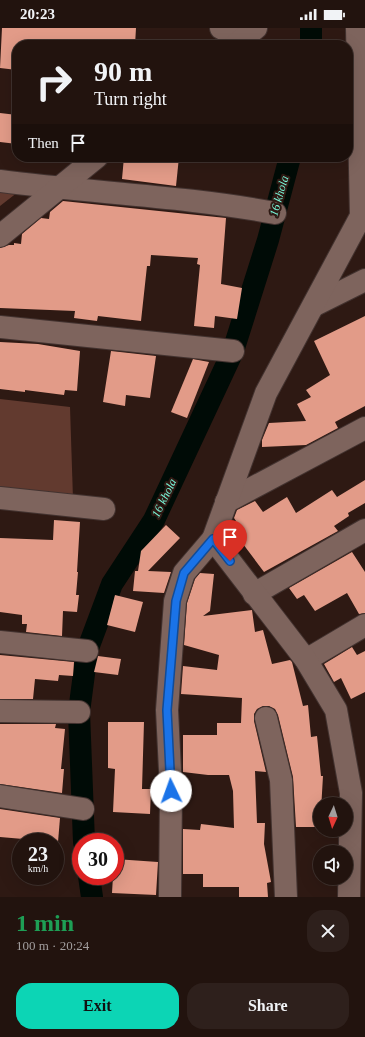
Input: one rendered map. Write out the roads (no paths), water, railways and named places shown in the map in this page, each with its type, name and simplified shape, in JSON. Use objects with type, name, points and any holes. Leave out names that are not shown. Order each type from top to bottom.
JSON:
[{"type":"street","points":[[221,28],[244,38]]},
{"type":"street","points":[[170,897],[171,791],[167,710],[176,601],[184,573],[213,539],[266,393],[363,215],[357,28]]},
{"type":"street","points":[[0,236],[92,162]]},
{"type":"street","points":[[0,181],[58,189],[226,204],[275,213]]},
{"type":"street","points":[[315,305],[365,280]]},
{"type":"street","points":[[0,328],[233,351]]},
{"type":"street","points":[[226,502],[365,428]]},
{"type":"street","points":[[0,498],[104,509]]},
{"type":"street","points":[[254,594],[365,530]]},
{"type":"street","points":[[213,539],[306,660],[336,710],[358,790],[349,897]]},
{"type":"street","points":[[306,660],[365,625]]},
{"type":"street","points":[[0,642],[87,651]]},
{"type":"street","points":[[0,711],[79,712]]},
{"type":"street","points":[[266,718],[281,780],[286,897]]},
{"type":"street","points":[[0,796],[83,809]]},
{"type":"waterway","name":"16 khola","points":[[311,28],[311,40]]},
{"type":"waterway","name":"16 khola","points":[[84,833],[79,712],[87,651],[112,584],[154,520],[233,351],[268,240],[289,162]]},
{"type":"waterway","name":"16 khola","points":[[90,885],[92,897]]}]
